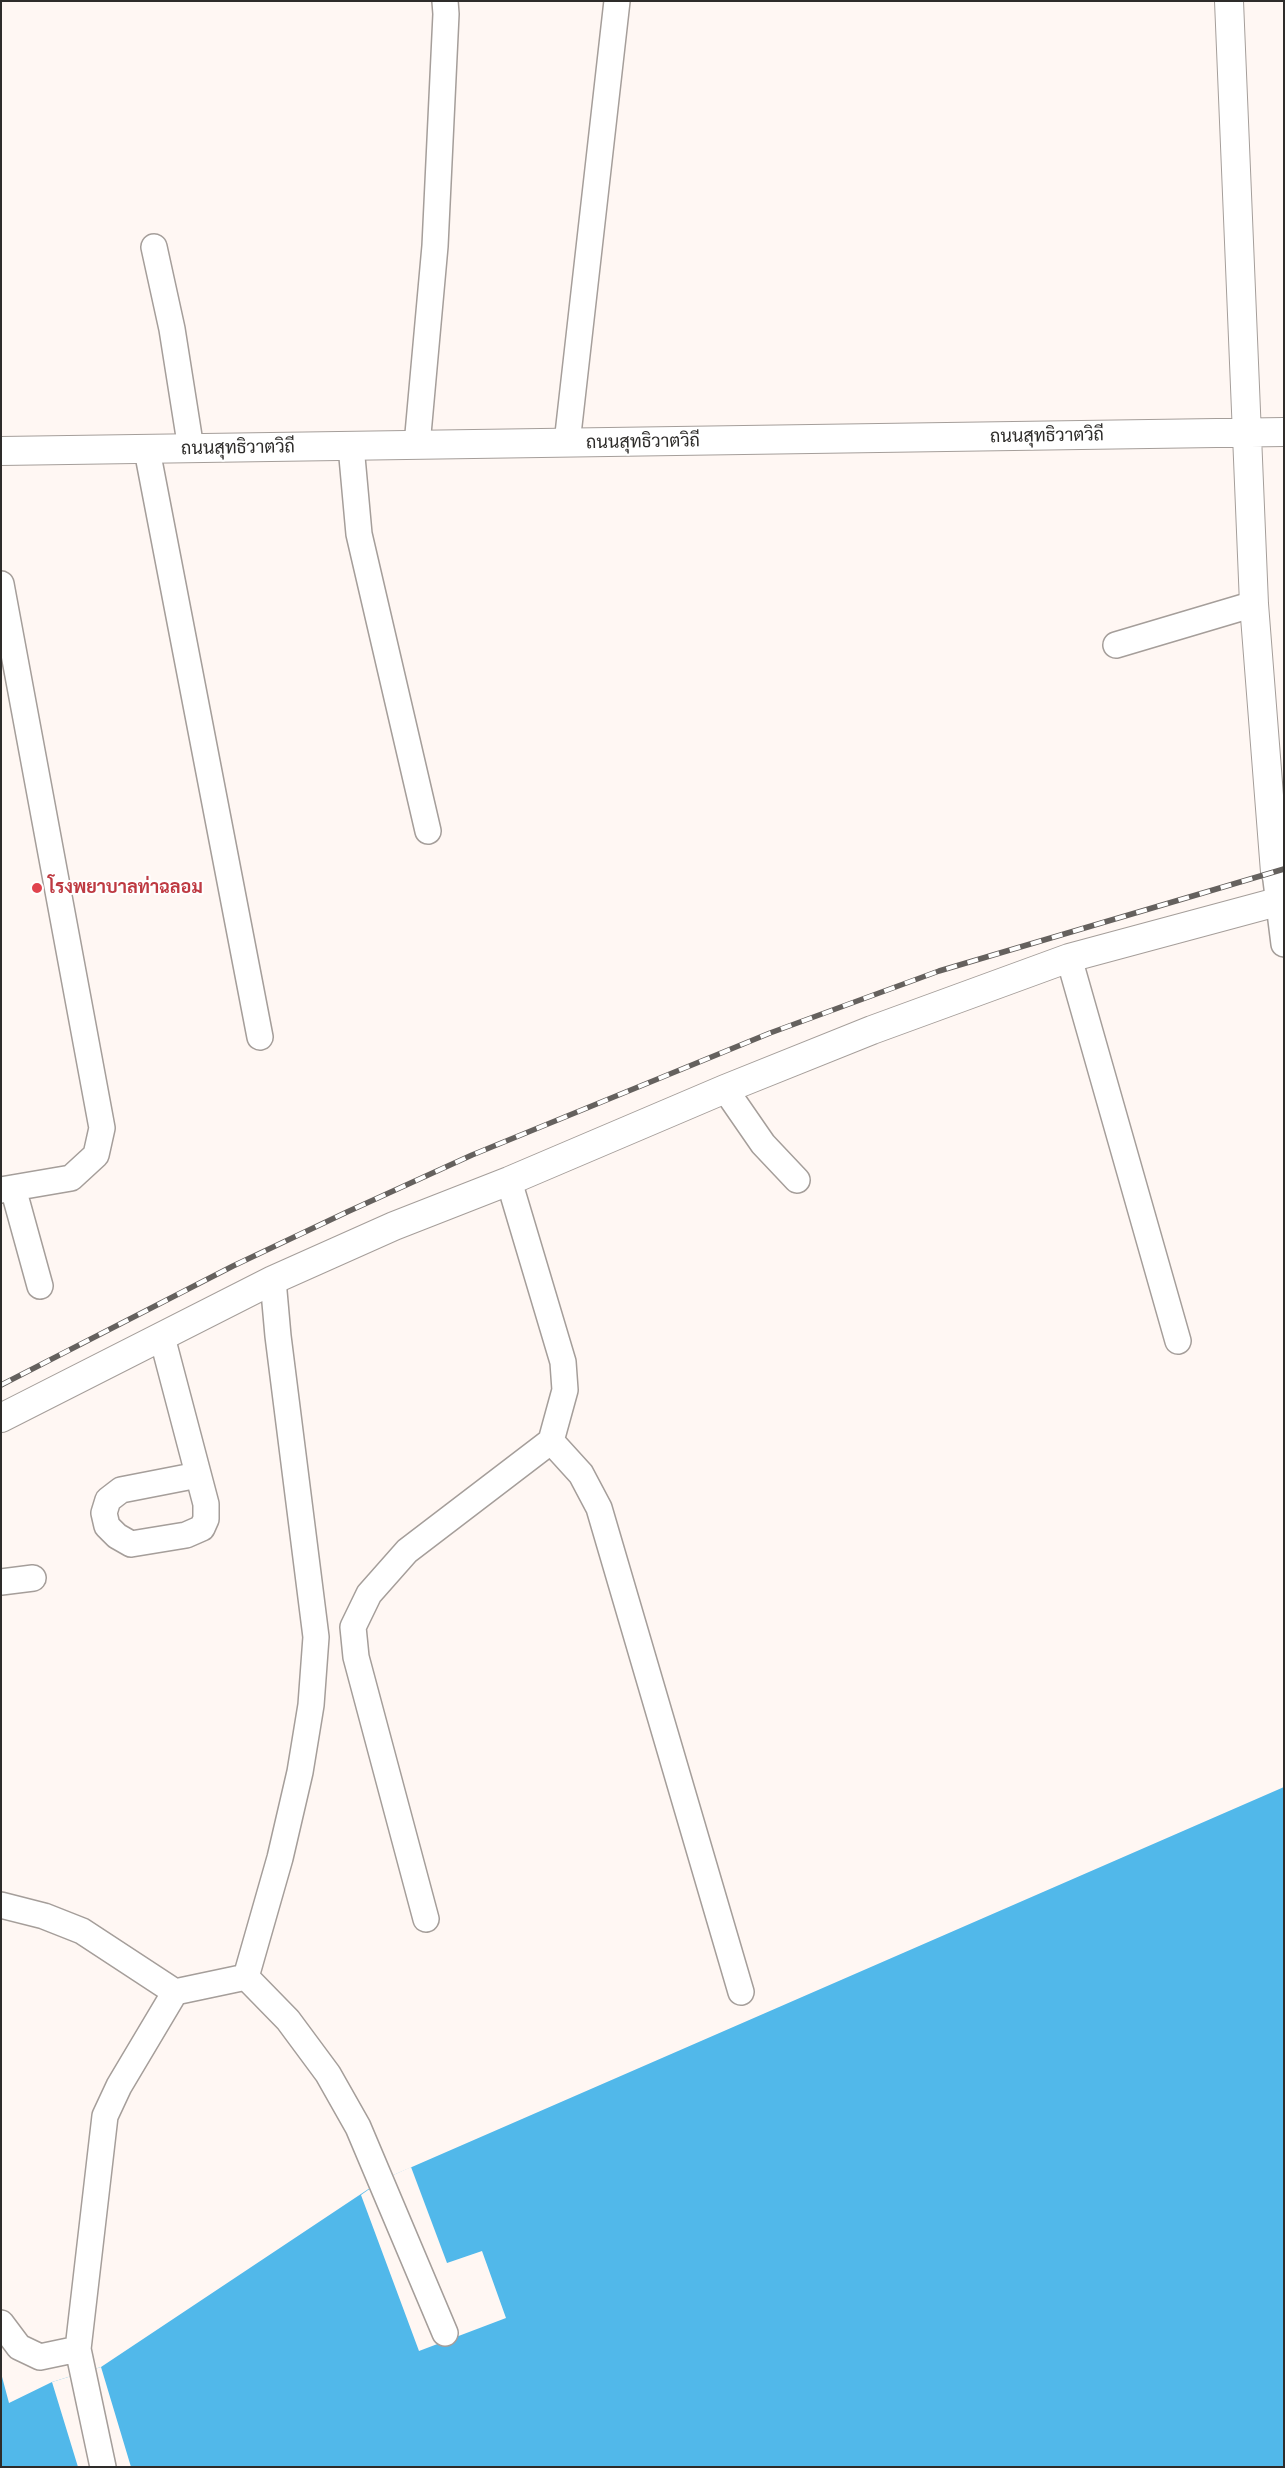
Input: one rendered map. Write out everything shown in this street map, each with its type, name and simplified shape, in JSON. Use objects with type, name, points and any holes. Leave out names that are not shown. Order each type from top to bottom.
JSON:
[{"type":"street","points":[[1230,1],[1254,604],[1278,844],[1275,872]]},
{"type":"street","name":"ถนนสุทธิวาตวิถี","points":[[1,451],[1284,432]]},
{"type":"street","points":[[1,1418],[273,1280],[394,1226],[509,1181],[725,1088],[872,1030],[1069,958],[1278,902]]},
{"type":"lane","points":[[417,445],[435,246],[446,14],[445,1]]},
{"type":"lane","points":[[567,443],[617,1]]},
{"type":"lane","points":[[154,247],[172,329],[191,448]]},
{"type":"lane","points":[[350,446],[359,534],[428,830]]},
{"type":"lane","points":[[147,450],[260,1037]]},
{"type":"lane","points":[[1,584],[102,1128],[96,1154],[71,1178],[7,1188],[40,1286]]},
{"type":"lane","points":[[1116,644],[1254,604]]},
{"type":"lane","points":[[1275,872],[1284,944]]},
{"type":"lane","points":[[1069,958],[1178,1341]]},
{"type":"lane","points":[[725,1088],[763,1144],[797,1180]]},
{"type":"lane","points":[[426,1919],[356,1658],[353,1627],[369,1594],[407,1551],[551,1441],[565,1390],[563,1362],[509,1181]]},
{"type":"lane","points":[[246,1977],[280,1858],[300,1772],[311,1705],[316,1637],[278,1336],[273,1280]]},
{"type":"lane","points":[[162,1337],[198,1475]]},
{"type":"lane","points":[[551,1441],[581,1474],[599,1508],[741,1992]]},
{"type":"lane","points":[[1,1582],[33,1578]]},
{"type":"lane","points":[[1,1906],[44,1916],[82,1931],[175,1992],[246,1977]]},
{"type":"lane","points":[[246,1977],[288,2020],[328,2074],[354,2119],[382,2180],[445,2334]]},
{"type":"lane","points":[[103,2467],[78,2349],[105,2116],[119,2086],[175,1992]]},
{"type":"lane","points":[[1,2323],[19,2347],[40,2357],[78,2349]]},
{"type":"water","points":[[1284,1787],[1284,2467],[1,2467],[1,2373],[9,2403],[52,2382],[101,2367],[382,2180]]},
{"type":"pier","points":[[411,2167],[447,2263],[482,2251],[506,2318],[419,2351],[361,2195],[382,2180]]},
{"type":"pier","points":[[101,2367],[131,2467],[78,2467],[52,2382]]},
{"type":"railway","points":[[1,1385],[233,1266],[347,1212],[472,1155],[770,1033],[939,971],[1284,869]]},
{"type":"place","name":"โรงพยาบาลท่าฉลอม","points":[[37,888]]}]
